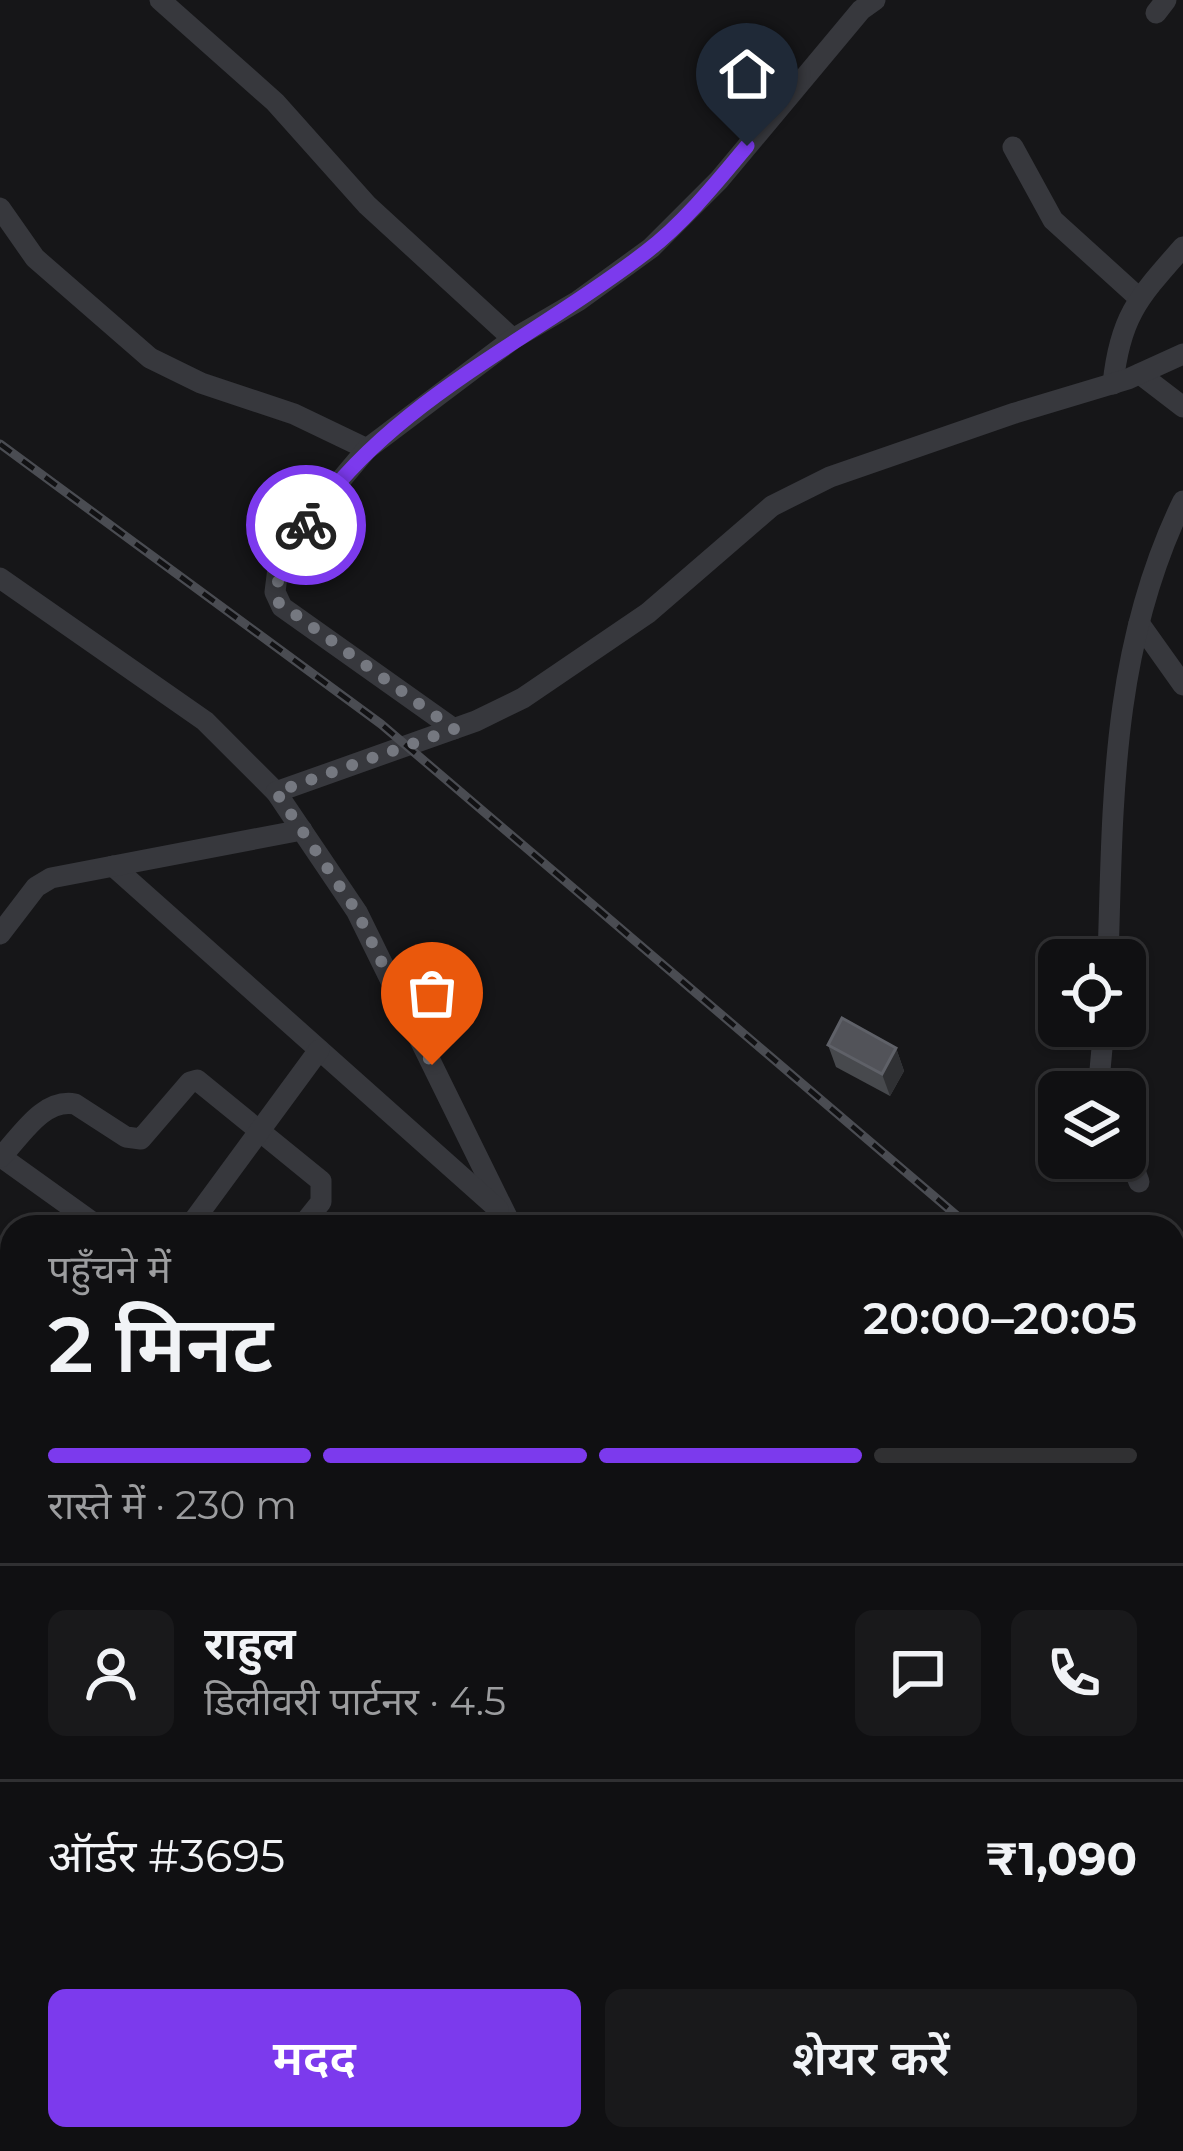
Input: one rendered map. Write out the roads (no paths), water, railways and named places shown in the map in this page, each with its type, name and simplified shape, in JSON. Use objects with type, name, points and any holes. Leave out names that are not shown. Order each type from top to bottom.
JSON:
[{"type":"street","points":[[160,0],[275,102],[367,205],[513,339]]},
{"type":"street","points":[[454,729],[278,602],[278,568],[318,507],[367,449],[513,339],[578,301],[651,248],[719,179],[861,10],[875,0]]},
{"type":"street","points":[[1013,146],[1053,220],[1139,298]]},
{"type":"street","points":[[0,208],[35,258],[150,358],[201,383],[294,414],[367,449]]},
{"type":"street","points":[[1113,384],[1119,337],[1139,298],[1183,247]]},
{"type":"street","points":[[276,792],[454,729],[523,698],[648,613],[772,506],[830,477],[1113,384],[1183,354]]},
{"type":"street","points":[[1140,374],[1183,407]]},
{"type":"street","points":[[1109,939],[1114,755],[1139,623],[1156,564],[1183,501]]},
{"type":"street","points":[[0,578],[205,722],[276,792],[357,912],[507,1215]]},
{"type":"street","points":[[1139,623],[1183,685]]},
{"type":"street","points":[[0,934],[36,887],[51,878],[302,830]]},
{"type":"street","points":[[113,866],[502,1215]]},
{"type":"street","points":[[198,1215],[319,1050]]},
{"type":"street","points":[[82,1215],[1,1157],[46,1109],[66,1102],[125,1137],[141,1139],[190,1082],[197,1080],[321,1181],[320,1202],[311,1215]]},
{"type":"railway","points":[[0,444],[381,724],[956,1215]]}]
